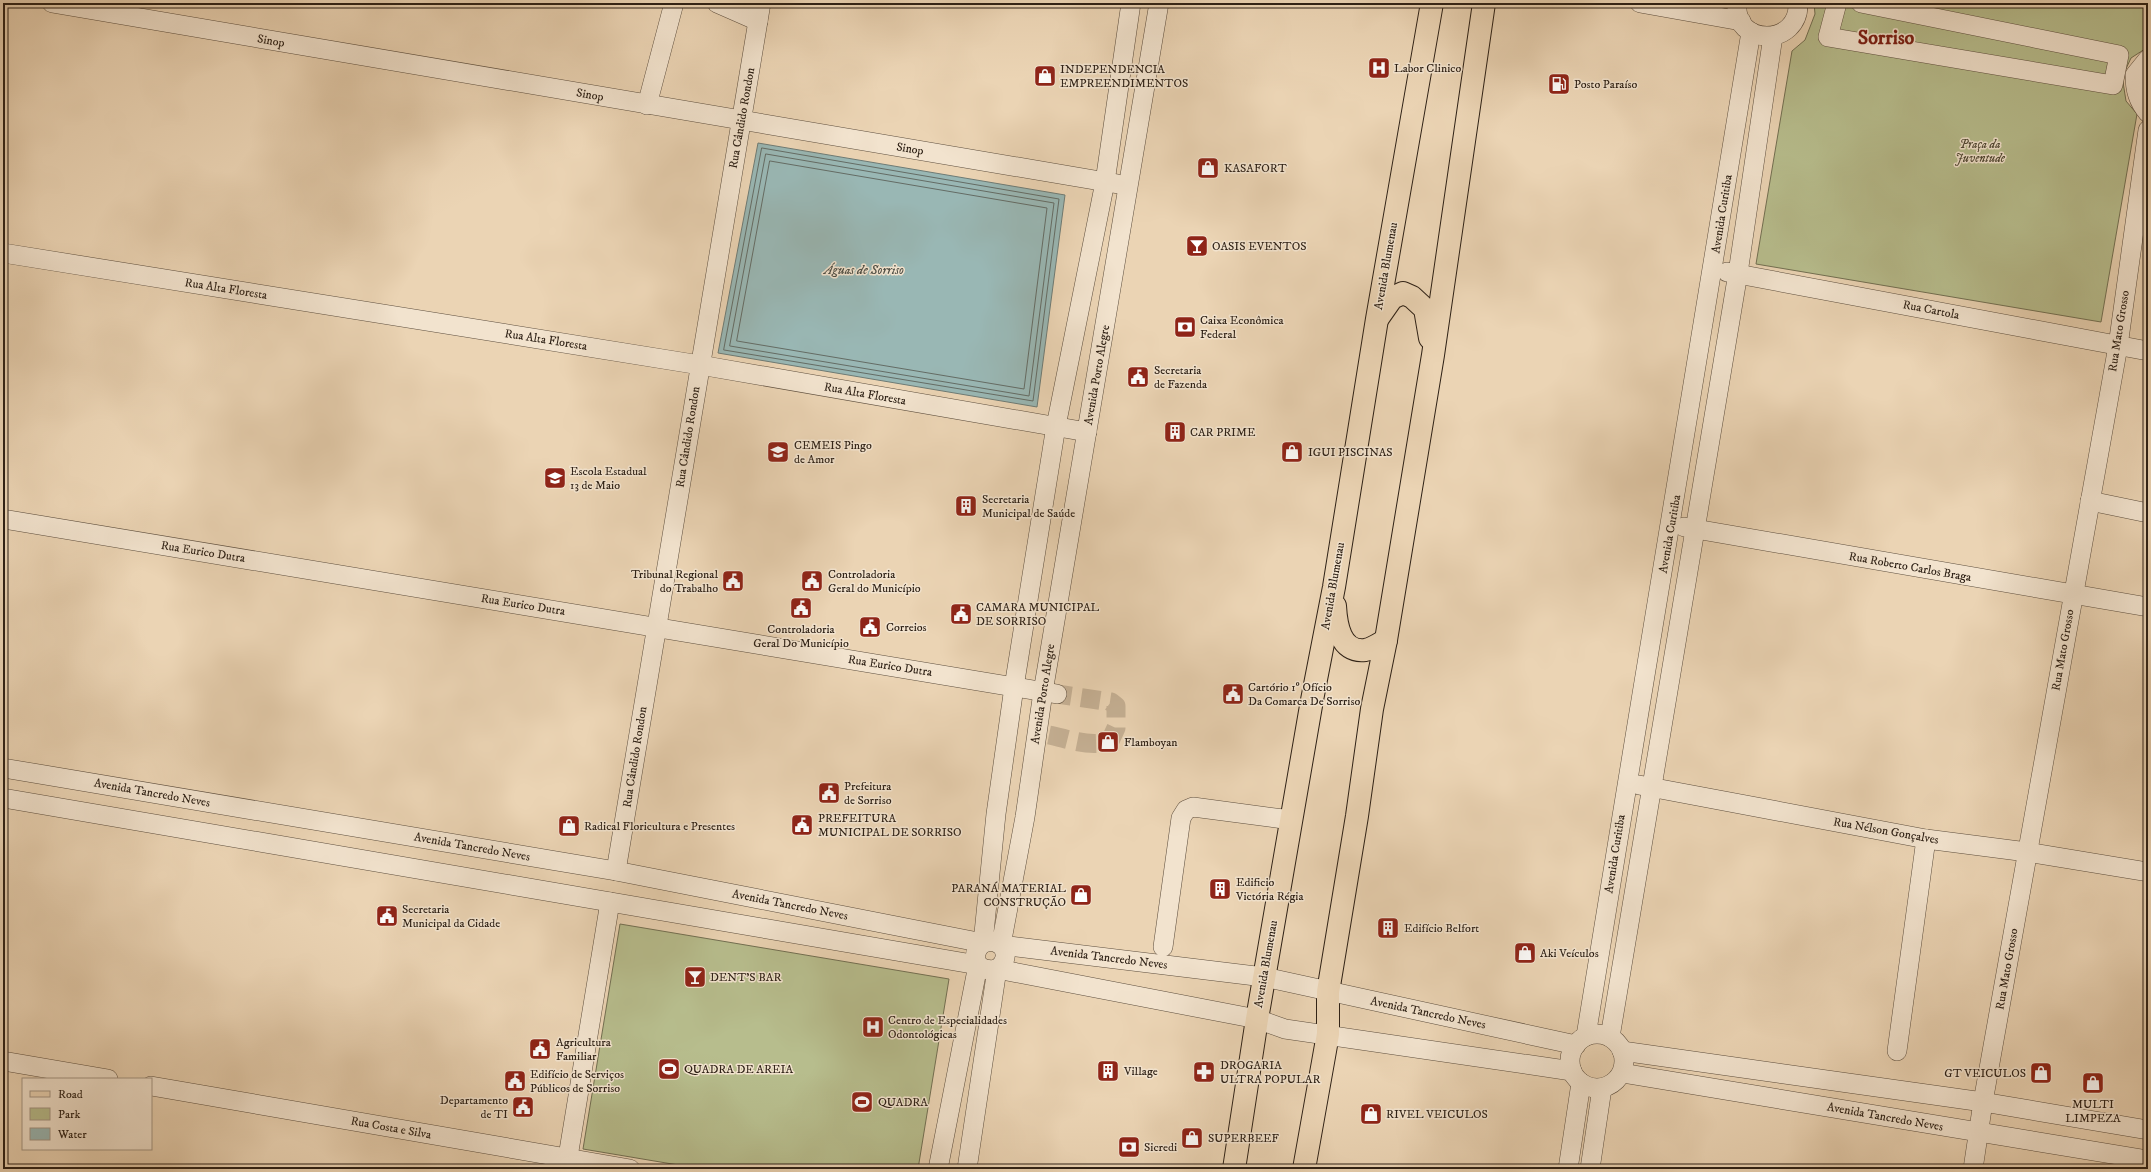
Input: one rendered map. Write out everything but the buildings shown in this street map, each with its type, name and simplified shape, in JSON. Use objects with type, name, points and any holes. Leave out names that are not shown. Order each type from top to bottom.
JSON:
[{"type":"main road","name":"Avenida Blumenau","points":[[1234,1169],[1256,1019],[1334,587],[1377,319],[1432,3]]},
{"type":"main road","points":[[1304,1169],[1328,1034],[1328,992],[1357,816],[1372,709],[1386,640],[1433,355],[1484,3]]},
{"type":"main road","points":[[1377,319],[1392,298],[1402,293],[1412,297],[1426,309],[1433,355]]},
{"type":"main road","points":[[1334,587],[1336,620],[1343,642],[1349,646],[1364,650],[1386,640]]},
{"type":"street","name":"Sinop","points":[[52,3],[1129,187]]},
{"type":"street","points":[[647,105],[674,3]]},
{"type":"street","points":[[717,3],[760,12]]},
{"type":"street","name":"Avenida Porto Alegre","points":[[992,944],[996,814],[1014,687],[1056,426],[1105,182],[1130,3]]},
{"type":"street","name":"Avenida Porto Alegre","points":[[938,1169],[978,965],[976,961],[976,952],[992,944],[1025,817],[1043,734],[1087,432],[1159,3]]},
{"type":"street","points":[[1640,3],[1743,19],[1759,36],[1774,36],[1780,34],[1792,24],[1798,9],[1798,3]]},
{"type":"street","points":[[1837,3],[1828,37],[2113,85],[2120,55],[1861,3]]},
{"type":"street","name":"Rua Cândido Rondon","points":[[616,871],[760,12]]},
{"type":"street","name":"Avenida Curitiba","points":[[1581,1040],[1672,525],[1713,270],[1743,19]]},
{"type":"street","name":"Avenida Curitiba","points":[[1616,1044],[1651,788],[1696,530],[1738,273],[1774,36]]},
{"type":"street","points":[[2148,59],[2135,75],[2135,90],[2141,104],[2148,113]]},
{"type":"street","name":"Rua Mato Grosso","points":[[1973,1169],[1983,1102],[2027,852],[2118,346],[2148,130]]},
{"type":"street","name":"Rua Alta Floresta","points":[[3,253],[700,365],[1087,432]]},
{"type":"street","name":"Rua Cartola","points":[[1713,270],[1738,273],[2148,351]]},
{"type":"street","points":[[2090,501],[2148,513]]},
{"type":"street","name":"Rua Eurico Dutra","points":[[3,519],[1050,693]]},
{"type":"street","name":"Rua Roberto Carlos Braga","points":[[1672,525],[2148,607]]},
{"type":"street","name":"Avenida Tancredo Neves","points":[[3,768],[616,871],[992,944],[1264,977],[1328,992],[1581,1040]]},
{"type":"street","name":"Rua Nélson Gonçalves","points":[[1626,783],[1926,839],[2027,852],[2148,872]]},
{"type":"street","points":[[3,798],[978,965],[985,970],[997,969],[1256,1019],[1285,1029],[1328,1034],[1577,1077]]},
{"type":"street","points":[[1163,947],[1181,818],[1186,810],[1193,807],[1291,820]]},
{"type":"street","points":[[996,814],[1025,817]]},
{"type":"street","points":[[1897,1051],[1926,839]]},
{"type":"street","points":[[566,1164],[610,902]]},
{"type":"street","name":"Avenida Porto Alegre","points":[[968,1169],[997,969],[1003,964],[1005,958],[1005,954],[992,944]]},
{"type":"street","points":[[1616,1044],[1624,1065],[1622,1072],[1613,1082],[1602,1088],[1588,1086],[1577,1077],[1570,1062],[1571,1053],[1581,1040],[1598,1034],[1616,1044],[1983,1102],[2148,1130]]},
{"type":"street","points":[[3,1061],[102,1078]]},
{"type":"street","name":"Avenida Tancredo Neves","points":[[1622,1072],[1979,1133],[2148,1160]]},
{"type":"street","points":[[1568,1169],[1577,1077]]},
{"type":"street","name":"Rua Costa e Silva","points":[[152,1086],[566,1164],[630,1169]]},
{"type":"street","points":[[1590,1169],[1602,1088]]},
{"type":"green space","name":"Praça da Juventude","points":[[1814,3],[2148,3],[2148,47],[2131,58],[2125,71],[2123,82],[2126,101],[2137,114],[2101,322],[1756,264],[1792,51],[1805,40],[1815,14]]},
{"type":"green space","points":[[620,924],[949,979],[918,1169],[702,1169],[583,1149]]},
{"type":"water","name":"Águas de Sorriso","points":[[758,143],[1065,195],[1037,407],[718,353]]},
{"type":"tunnel","points":[[1049,735],[1095,744],[1110,741],[1116,728],[1116,706],[1111,702],[1057,694]]},
{"type":"place","name":"Labor Clinico","points":[[1379,68]]},
{"type":"place","name":"INDEPENDENCIA EMPREENDIMENTOS","points":[[1045,76]]},
{"type":"place","name":"Posto Paraíso","points":[[1559,84]]},
{"type":"place","name":"KASAFORT","points":[[1208,168]]},
{"type":"place","name":"OASIS EVENTOS","points":[[1197,246]]},
{"type":"place","name":"Caixa Econômica Federal","points":[[1185,327]]},
{"type":"place","name":"Secretaria de Fazenda","points":[[1138,377]]},
{"type":"place","name":"CAR PRIME","points":[[1175,432]]},
{"type":"place","name":"CEMEIS Pingo de Amor","points":[[778,452]]},
{"type":"place","name":"IGUI PISCINAS","points":[[1292,452]]},
{"type":"place","name":"Escola Estadual 13 de Maio","points":[[555,478]]},
{"type":"place","name":"Secretaria Municipal de Saúde","points":[[966,506]]},
{"type":"place","name":"Tribunal Regional do Trabalho","points":[[733,581]]},
{"type":"place","name":"Controladoria Geral do Município","points":[[812,581]]},
{"type":"place","name":"Controladoria Geral Do Município","points":[[801,608]]},
{"type":"place","name":"CAMARA MUNICIPAL DE SORRISO","points":[[961,614]]},
{"type":"place","name":"Correios","points":[[870,627]]},
{"type":"place","name":"Cartório 1º Ofício Da Comarca De Sorriso","points":[[1233,694]]},
{"type":"place","name":"Flamboyan","points":[[1108,742]]},
{"type":"place","name":"Prefeitura de Sorriso","points":[[829,793]]},
{"type":"place","name":"PREFEITURA MUNICIPAL DE SORRISO","points":[[802,825]]},
{"type":"place","name":"Radical Floricultura e Presentes","points":[[569,826]]},
{"type":"place","name":"Edificio Victória Régia","points":[[1220,889]]},
{"type":"place","name":"PARANÁ MATERIAL CONSTRUÇÃO","points":[[1081,895]]},
{"type":"place","name":"Secretaria Municipal da Cidade","points":[[387,916]]},
{"type":"place","name":"Edifício Belfort","points":[[1388,928]]},
{"type":"place","name":"Aki Veículos","points":[[1525,953]]},
{"type":"place","name":"DENT'S BAR","points":[[695,977]]},
{"type":"place","name":"Centro de Especialidades Odontológicas","points":[[873,1027]]},
{"type":"place","name":"Agricultura Familiar","points":[[540,1049]]},
{"type":"place","name":"QUADRA DE AREIA","points":[[669,1069]]},
{"type":"place","name":"Village","points":[[1108,1071]]},
{"type":"place","name":"DROGARIA ULTRA POPULAR","points":[[1204,1072]]},
{"type":"place","name":"GT VEICULOS","points":[[2041,1073]]},
{"type":"place","name":"Edifício de Serviços Públicos de Sorriso","points":[[515,1081]]},
{"type":"place","name":"MULTI LIMPEZA","points":[[2093,1083]]},
{"type":"place","name":"QUADRA","points":[[862,1102]]},
{"type":"place","name":"Departamento de TI","points":[[523,1107]]},
{"type":"place","name":"RIVEL VEICULOS","points":[[1371,1114]]},
{"type":"place","name":"SUPERBEEF","points":[[1192,1138]]},
{"type":"place","name":"Sicredi","points":[[1129,1147]]},
{"type":"district","name":"Sorriso","points":[[1886,38]]}]
